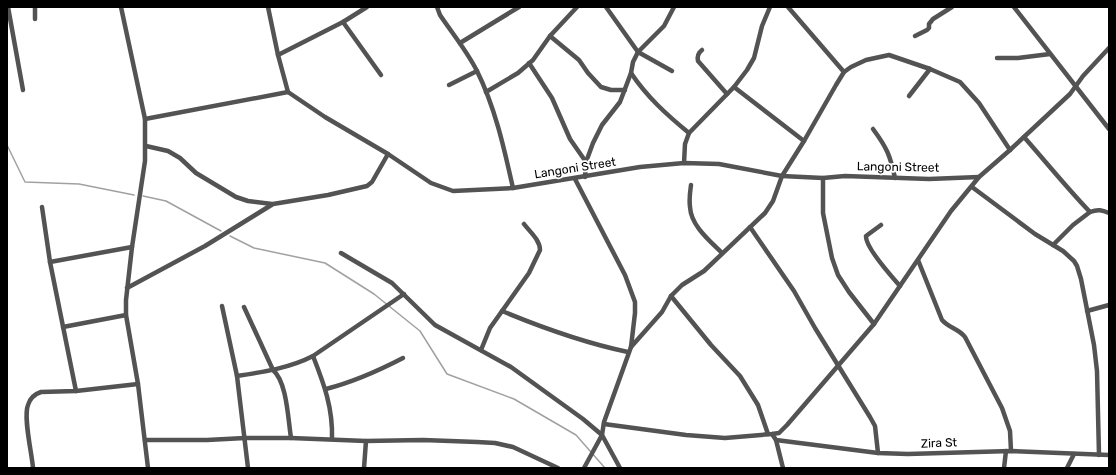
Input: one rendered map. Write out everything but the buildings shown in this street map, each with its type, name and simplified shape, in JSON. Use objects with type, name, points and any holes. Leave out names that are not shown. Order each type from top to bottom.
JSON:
[{"type":"street","points":[[8,7],[23,90]]},
{"type":"street","points":[[34,7],[35,20]]},
{"type":"street","points":[[121,7],[145,119],[146,146],[143,178],[132,247],[127,288],[126,315],[138,384],[148,468]]},
{"type":"street","points":[[145,119],[288,92],[278,55],[268,7]]},
{"type":"street","points":[[278,55],[343,22],[366,7]]},
{"type":"street","points":[[437,7],[440,15],[477,71],[486,92],[504,150],[513,188]]},
{"type":"street","points":[[460,44],[519,7]]},
{"type":"street","points":[[486,92],[518,73],[534,60],[550,36],[577,7]]},
{"type":"street","points":[[606,7],[638,52],[672,71]]},
{"type":"street","points":[[585,177],[586,162],[598,132],[620,102],[631,73],[633,62],[638,52],[664,26],[674,7]]},
{"type":"street","points":[[684,163],[689,133],[734,87],[748,70],[754,58],[762,26],[770,7]]},
{"type":"street","points":[[788,7],[844,72]]},
{"type":"street","points":[[915,36],[927,30],[933,19],[952,7]]},
{"type":"street","points":[[1014,7],[1109,128]]},
{"type":"street","points":[[343,22],[381,75]]},
{"type":"street","points":[[550,36],[579,60],[588,73],[601,87],[611,90],[625,90]]},
{"type":"street","points":[[604,424],[679,434],[725,438],[779,433],[874,324],[951,211],[979,177],[1070,94],[1083,76],[1109,48]]},
{"type":"street","points":[[702,50],[699,52],[697,57],[698,61],[727,94]]},
{"type":"street","points":[[997,58],[1023,58],[1050,54]]},
{"type":"street","points":[[584,468],[602,436],[604,424],[631,347],[662,312],[671,296],[682,285],[704,271],[764,213],[773,201],[782,176],[844,72],[866,60],[889,55],[930,69],[960,82],[979,103],[1010,150]]},
{"type":"street","points":[[529,63],[552,98],[570,139],[586,162]]},
{"type":"street","points":[[909,96],[930,69]]},
{"type":"street","points":[[449,85],[477,71]]},
{"type":"street","points":[[631,73],[640,86],[658,106],[689,133]]},
{"type":"street","points":[[734,87],[804,141]]},
{"type":"street","name":"Langoni Street","points":[[288,92],[325,117],[388,154],[431,183],[453,191],[513,188],[576,179],[640,167],[684,163],[719,164],[782,176],[823,178],[845,176],[929,179],[979,177]]},
{"type":"street","points":[[873,129],[889,153],[895,178]]},
{"type":"street","points":[[1024,137],[1054,169],[1073,194],[1090,212]]},
{"type":"street","points":[[146,146],[168,151],[180,158],[196,174],[236,197],[248,201],[273,204],[328,195],[367,186],[372,182],[388,154]]},
{"type":"street","points":[[823,178],[823,213],[831,252],[838,275],[849,292],[874,324]]},
{"type":"street","points":[[576,179],[625,275],[635,302],[631,347]]},
{"type":"street","points":[[691,185],[690,208],[694,221],[702,232],[722,253]]},
{"type":"street","points":[[972,187],[1005,210],[1035,234],[1070,257],[1077,266],[1094,345],[1097,371],[1099,455]]},
{"type":"street","points":[[127,288],[205,246],[273,204]]},
{"type":"street","points":[[42,207],[50,262],[76,391]]},
{"type":"street","points":[[1053,245],[1073,225],[1090,212],[1102,210],[1109,213]]},
{"type":"street","points":[[481,350],[490,328],[529,273],[540,250],[540,246],[524,224]]},
{"type":"street","points":[[881,225],[866,236],[866,239],[878,258],[900,286]]},
{"type":"street","points":[[750,227],[794,291],[875,426],[878,453]]},
{"type":"street","points":[[50,262],[132,247]]},
{"type":"street","points":[[341,253],[392,283],[436,325],[511,367],[562,404],[602,436],[620,468]]},
{"type":"street","points":[[918,260],[942,320],[946,325],[962,333],[966,337],[1002,408],[1010,432],[1004,468]]},
{"type":"street","points":[[237,376],[272,370],[301,362],[313,356],[384,306],[404,294]]},
{"type":"street","points":[[671,296],[711,345],[740,376],[758,405],[770,434],[776,440],[783,468]]},
{"type":"street","points":[[1087,310],[1109,305]]},
{"type":"street","points":[[222,306],[237,376],[248,468]]},
{"type":"street","points":[[244,307],[272,370],[280,378],[291,438]]},
{"type":"street","points":[[502,311],[528,322],[598,346],[628,352]]},
{"type":"street","points":[[63,327],[126,315]]},
{"type":"street","points":[[313,356],[326,389],[331,411],[332,439]]},
{"type":"street","points":[[326,389],[346,384],[367,376],[403,358]]},
{"type":"street","points":[[34,468],[26,415],[27,406],[32,398],[41,392],[76,391],[138,384]]},
{"type":"street","points":[[145,440],[291,438],[366,441],[423,440],[495,443],[513,447],[558,468]]},
{"type":"street","name":"Zira St","points":[[776,440],[878,453],[908,454],[1008,451],[1109,455]]},
{"type":"street","points":[[364,468],[366,441]]},
{"type":"street","points":[[1067,468],[1074,454]]},
{"type":"waterway","points":[[7,145],[25,182],[79,184],[134,195]]},
{"type":"waterway","points":[[143,196],[166,201],[221,231]]},
{"type":"waterway","points":[[230,236],[254,248],[325,263],[374,294],[420,331],[447,374],[514,399],[576,435],[605,468]]}]
